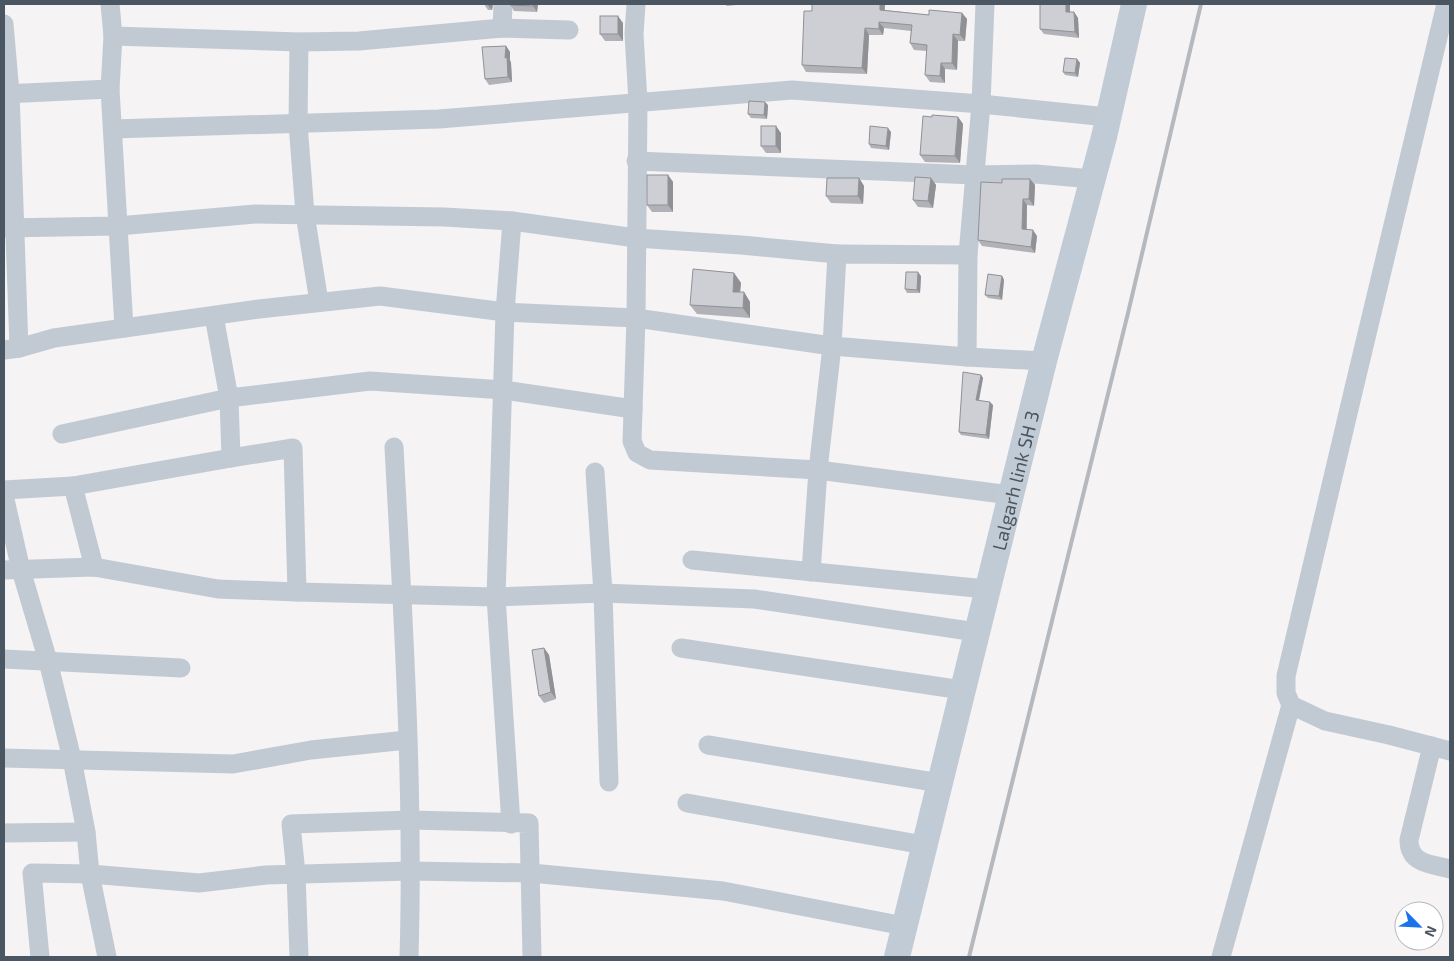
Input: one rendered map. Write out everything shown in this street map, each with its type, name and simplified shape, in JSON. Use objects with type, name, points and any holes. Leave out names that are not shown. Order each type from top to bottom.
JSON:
[{"type":"street","points":[[110,4],[113,36],[110,89],[124,328]]},
{"type":"street","points":[[502,28],[503,4]]},
{"type":"street","points":[[636,4],[634,34],[638,102],[636,318],[632,441],[637,453],[650,460],[818,470],[1010,495]]},
{"type":"street","points":[[967,357],[968,255],[981,104],[986,4]]},
{"type":"street","name":"Lalgarh link SH 3","points":[[897,957],[986,589],[1108,117],[1129,4]]},
{"type":"street","points":[[1221,957],[1291,705],[1286,693],[1286,676],[1446,4]]},
{"type":"street","points":[[4,24],[12,349],[54,338],[318,302],[380,296],[505,312],[636,318],[832,346],[1044,361]]},
{"type":"street","points":[[113,36],[299,42],[359,41],[502,28],[569,30]]},
{"type":"street","points":[[299,42],[298,124],[305,214],[318,302]]},
{"type":"street","points":[[7,93],[110,89]]},
{"type":"street","points":[[113,129],[439,118],[792,90],[981,104],[1108,117]]},
{"type":"street","points":[[636,161],[975,175],[1036,174],[1092,179]]},
{"type":"street","points":[[9,227],[118,226],[255,214],[444,217],[512,221],[636,238],[837,254],[968,255]]},
{"type":"street","points":[[512,221],[505,312],[496,597],[512,824]]},
{"type":"street","points":[[811,572],[818,470],[832,346],[837,254]]},
{"type":"street","points":[[214,316],[228,398],[231,458]]},
{"type":"street","points":[[62,434],[228,398],[370,381],[504,390],[634,409]]},
{"type":"street","points":[[394,447],[411,820],[409,957]]},
{"type":"street","points":[[4,490],[73,486],[293,448],[297,592]]},
{"type":"street","points":[[595,472],[603,592],[609,782]]},
{"type":"street","points":[[73,486],[94,567]]},
{"type":"street","points":[[4,495],[12,570],[48,661],[72,759],[86,832],[90,874],[107,957]]},
{"type":"street","points":[[692,560],[986,589]]},
{"type":"street","points":[[12,570],[94,567],[218,589],[496,597],[603,592],[754,599],[976,632]]},
{"type":"street","points":[[680,648],[962,690]]},
{"type":"street","points":[[4,659],[181,668]]},
{"type":"street","points":[[1291,705],[1325,721],[1441,748],[1409,840],[1409,850],[1414,857],[1450,869]]},
{"type":"street","points":[[4,758],[233,764],[311,750],[407,740]]},
{"type":"street","points":[[708,745],[940,783]]},
{"type":"street","points":[[687,803],[924,845]]},
{"type":"street","points":[[299,957],[296,874],[291,824],[411,820],[529,823],[532,957]]},
{"type":"street","points":[[4,833],[86,832]]},
{"type":"street","points":[[40,957],[32,873],[90,874],[199,882],[296,874],[411,871],[531,873],[723,891],[904,926]]},
{"type":"building","points":[[533,4],[533,6],[510,5]]},
{"type":"building","points":[[812,4],[880,4],[880,10],[929,15],[929,10],[962,13],[960,35],[953,34],[952,63],[941,63],[940,76],[925,75],[927,45],[910,43],[912,25],[879,22],[879,29],[865,28],[862,68],[802,65],[804,11],[812,11]]},
{"type":"building","points":[[1040,4],[1066,4],[1066,12],[1074,12],[1075,32],[1040,29]]},
{"type":"building","points":[[600,16],[618,16],[618,34],[600,34]]},
{"type":"building","points":[[506,46],[505,58],[507,57],[508,77],[485,79],[482,47]]},
{"type":"building","points":[[1065,58],[1077,59],[1075,73],[1063,72]]},
{"type":"building","points":[[749,101],[765,102],[764,115],[748,114]]},
{"type":"building","points":[[932,115],[958,117],[955,156],[920,155],[923,116],[932,117]]},
{"type":"building","points":[[761,126],[776,126],[776,146],[761,146]]},
{"type":"building","points":[[870,126],[888,128],[886,146],[869,144]]},
{"type":"building","points":[[647,175],[668,175],[668,205],[647,205]]},
{"type":"building","points":[[915,177],[931,178],[928,201],[913,200]]},
{"type":"building","points":[[827,178],[859,178],[858,196],[826,196]]},
{"type":"building","points":[[1002,179],[1030,179],[1029,199],[1023,199],[1022,229],[1033,230],[1031,247],[978,240],[981,182],[1002,183]]},
{"type":"building","points":[[693,269],[734,273],[733,292],[744,292],[743,308],[690,305]]},
{"type":"building","points":[[906,272],[918,272],[917,290],[905,289]]},
{"type":"building","points":[[988,274],[1002,276],[999,296],[985,295]]},
{"type":"building","points":[[963,372],[981,375],[976,400],[990,402],[986,435],[959,432]]},
{"type":"building","points":[[544,648],[551,692],[539,696],[532,650]]},
{"type":"railway","points":[[969,957],[1128,313],[1201,4]]}]
